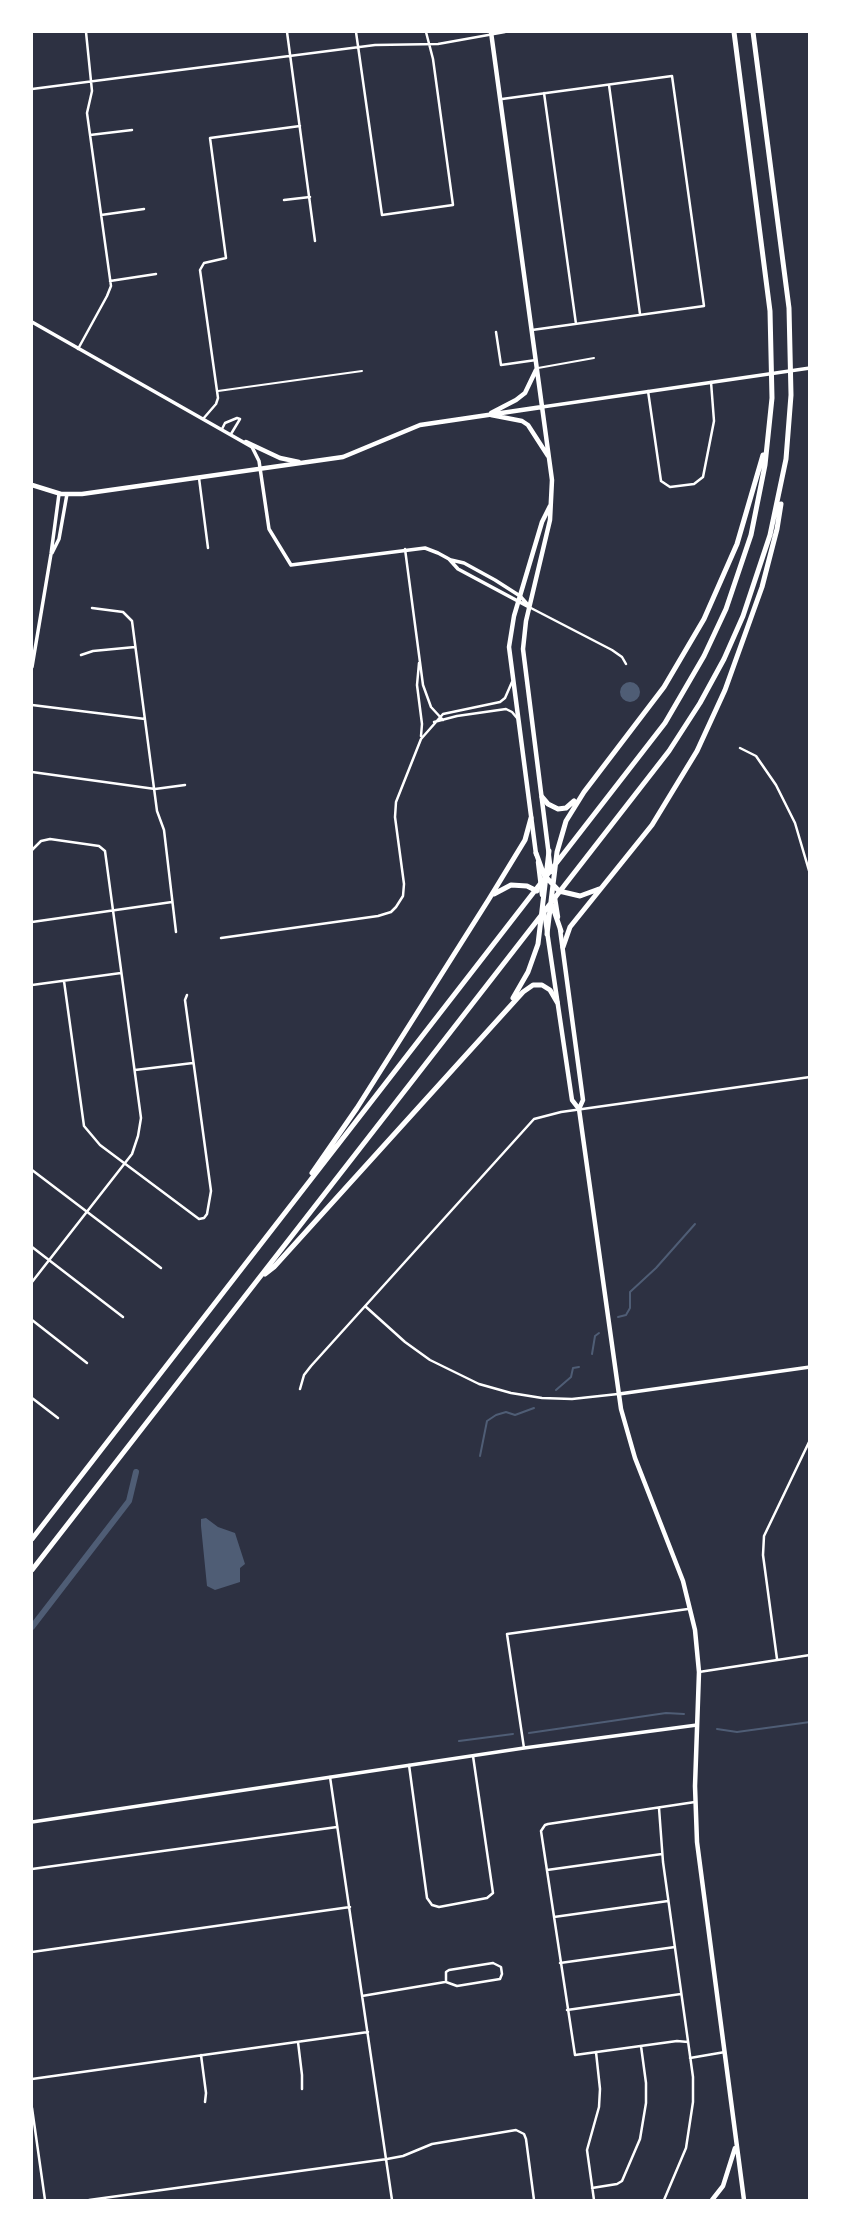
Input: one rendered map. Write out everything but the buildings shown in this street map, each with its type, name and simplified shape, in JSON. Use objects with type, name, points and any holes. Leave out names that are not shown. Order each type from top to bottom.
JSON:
[{"type":"highway","points":[[32,1539],[666,723],[704,656],[726,609],[751,535],[765,465],[772,398],[770,311],[734,32]]},
{"type":"highway","points":[[563,947],[570,927],[638,845],[686,771],[714,715],[739,652],[777,529],[786,459],[792,347],[753,32]]},
{"type":"highway","points":[[506,1009],[532,963],[553,884],[559,837],[566,821],[584,792],[658,695],[704,619],[741,534],[761,465],[771,417]]},
{"type":"highway","points":[[32,1570],[669,751],[700,703],[743,616],[767,547],[786,459]]},
{"type":"highway","points":[[542,797],[550,806],[561,809],[568,807],[584,792]]},
{"type":"highway","points":[[261,1243],[346,1125],[489,900],[525,840],[531,818]]},
{"type":"highway","points":[[549,851],[544,896],[561,931]]},
{"type":"highway","points":[[536,853],[539,866],[559,891],[576,896],[593,893],[603,886]]},
{"type":"highway","points":[[489,900],[496,892],[511,885],[527,886],[544,896]]},
{"type":"highway","points":[[547,904],[547,934]]},
{"type":"highway","points":[[259,1278],[274,1267],[527,989],[542,985],[549,989],[557,1002]]},
{"type":"main road","points":[[491,32],[552,480],[550,520],[523,635],[523,655],[583,1100],[579,1109]]},
{"type":"main road","points":[[487,415],[525,393],[537,368]]},
{"type":"main road","points":[[32,485],[66,494],[260,470],[343,457],[420,425],[542,407]]},
{"type":"main road","points":[[487,415],[522,421],[528,425],[550,458]]},
{"type":"main road","points":[[246,442],[280,458],[303,463]]},
{"type":"main road","points":[[544,896],[509,647],[520,596],[542,522],[550,506]]},
{"type":"main road","points":[[547,934],[572,1100],[579,1109],[619,1394],[631,1446],[678,1566],[691,1609],[699,1672],[695,1802],[700,1876],[744,2200]]},
{"type":"main road","points":[[712,2200],[723,2186],[737,2144]]},
{"type":"street","points":[[78,349],[107,296],[110,281],[87,113],[91,97],[86,32]]},
{"type":"street","points":[[287,32],[316,241]]},
{"type":"street","points":[[356,32],[382,215],[453,205],[426,32]]},
{"type":"street","points":[[32,89],[358,47],[429,44],[491,32],[505,32]]},
{"type":"street","points":[[500,99],[672,76],[704,306],[532,330]]},
{"type":"street","points":[[608,85],[640,315]]},
{"type":"street","points":[[544,93],[576,324]]},
{"type":"street","points":[[203,419],[218,401],[200,270],[204,263],[226,258],[211,138],[300,126]]},
{"type":"street","points":[[90,135],[132,130]]},
{"type":"street","points":[[284,200],[310,197]]},
{"type":"street","points":[[101,215],[144,209]]},
{"type":"street","points":[[110,281],[156,274]]},
{"type":"street","points":[[32,322],[246,442],[255,451],[269,529],[291,565],[425,548],[464,563],[520,596],[529,607]]},
{"type":"street","points":[[496,332],[501,365],[536,360]]},
{"type":"street","points":[[542,407],[810,368]]},
{"type":"street","points":[[648,391],[661,481],[670,487],[694,484],[703,477],[715,418],[711,382]]},
{"type":"street","points":[[222,429],[225,423],[240,419],[231,434]]},
{"type":"street","points":[[198,478],[208,548]]},
{"type":"street","points":[[32,667],[34,639],[51,554],[59,494]]},
{"type":"street","points":[[51,554],[59,538],[66,494]]},
{"type":"street","points":[[405,549],[425,694],[443,720]]},
{"type":"street","points":[[449,559],[458,569],[518,603],[617,652],[626,664]]},
{"type":"street","points":[[92,608],[128,614],[132,621],[157,811],[164,830],[176,932]]},
{"type":"street","points":[[81,655],[93,651],[135,647]]},
{"type":"street","points":[[221,938],[378,916],[397,908],[403,896],[404,884],[396,802],[421,738],[417,685],[419,660]]},
{"type":"street","points":[[421,738],[439,717],[449,711],[500,702],[505,698],[512,682]]},
{"type":"street","points":[[32,705],[145,719]]},
{"type":"street","points":[[434,722],[506,709],[517,719]]},
{"type":"street","points":[[740,748],[756,756],[780,792],[798,832],[810,874]]},
{"type":"street","points":[[33,771],[155,789],[185,785]]},
{"type":"street","points":[[32,850],[41,841],[50,839],[99,846],[105,850],[135,1070],[140,1127],[132,1154],[32,1282]]},
{"type":"street","points":[[32,922],[172,902]]},
{"type":"street","points":[[32,985],[121,973]]},
{"type":"street","points":[[64,981],[83,1126],[124,1164],[195,1218],[202,1219],[207,1214],[211,1191],[185,1000],[187,995]]},
{"type":"street","points":[[135,1070],[193,1063]]},
{"type":"street","points":[[300,1389],[307,1370],[527,1124],[544,1115],[579,1109],[810,1077]]},
{"type":"street","points":[[32,1170],[161,1268]]},
{"type":"street","points":[[32,1247],[123,1317]]},
{"type":"street","points":[[365,1306],[405,1342],[430,1360],[479,1384],[542,1398],[572,1399],[619,1394],[810,1367]]},
{"type":"street","points":[[32,1320],[87,1363]]},
{"type":"street","points":[[32,1398],[58,1418]]},
{"type":"street","points":[[777,1659],[762,1550],[766,1529],[810,1440]]},
{"type":"street","points":[[524,1748],[507,1634],[691,1609]]},
{"type":"street","points":[[699,1672],[810,1655]]},
{"type":"street","points":[[32,1822],[524,1748],[698,1725]]},
{"type":"street","points":[[409,1765],[427,1898],[432,1905],[439,1907],[486,1898],[493,1893],[474,1756]]},
{"type":"street","points":[[330,1777],[392,2200]]},
{"type":"street","points":[[688,2042],[575,2055],[541,1830],[545,1825],[695,1802]]},
{"type":"street","points":[[659,1808],[662,1854],[688,2042],[693,2102],[690,2129],[680,2164],[664,2200]]},
{"type":"street","points":[[32,1869],[338,1826]]},
{"type":"street","points":[[547,1870],[662,1854]]},
{"type":"street","points":[[554,1917],[668,1901]]},
{"type":"street","points":[[32,1952],[350,1907]]},
{"type":"street","points":[[560,1963],[675,1947]]},
{"type":"street","points":[[362,1996],[446,1982],[457,1986],[495,1981],[500,1979],[502,1969],[498,1963],[455,1968],[446,1972],[446,1982]]},
{"type":"street","points":[[567,2010],[681,1994]]},
{"type":"street","points":[[32,2079],[368,2032]]},
{"type":"street","points":[[298,2042],[302,2089]]},
{"type":"street","points":[[592,2188],[617,2184],[622,2180],[640,2139],[646,2103],[641,2046]]},
{"type":"street","points":[[594,2200],[587,2150],[599,2107],[596,2052]]},
{"type":"street","points":[[690,2058],[725,2052]]},
{"type":"street","points":[[201,2055],[205,2102]]},
{"type":"street","points":[[32,2108],[45,2200]]},
{"type":"street","points":[[89,2200],[387,2159],[403,2156],[432,2144],[518,2131],[524,2134],[526,2139],[534,2200]]},
{"type":"lane","points":[[537,368],[594,358]]},
{"type":"lane","points":[[217,391],[362,371]]},
{"type":"water","points":[[630,682],[637,685],[640,692],[637,699],[630,702],[623,699],[620,692],[623,685]]},
{"type":"water","points":[[206,1518],[218,1527],[235,1533],[245,1564],[240,1568],[240,1582],[215,1590],[207,1586],[201,1526],[201,1519]]},
{"type":"waterway","points":[[618,1317],[626,1315],[630,1308],[630,1292],[656,1268],[695,1224]]},
{"type":"waterway","points":[[592,1354],[595,1336],[599,1333]]},
{"type":"waterway","points":[[556,1390],[571,1377],[573,1368],[579,1367]]},
{"type":"waterway","points":[[480,1456],[487,1421],[506,1412],[515,1415],[534,1408]]},
{"type":"waterway","points":[[32,1627],[129,1501],[136,1472]]},
{"type":"waterway","points":[[529,1733],[666,1713],[684,1714]]},
{"type":"waterway","points":[[717,1729],[737,1732],[810,1722]]},
{"type":"waterway","points":[[459,1741],[513,1734]]}]
